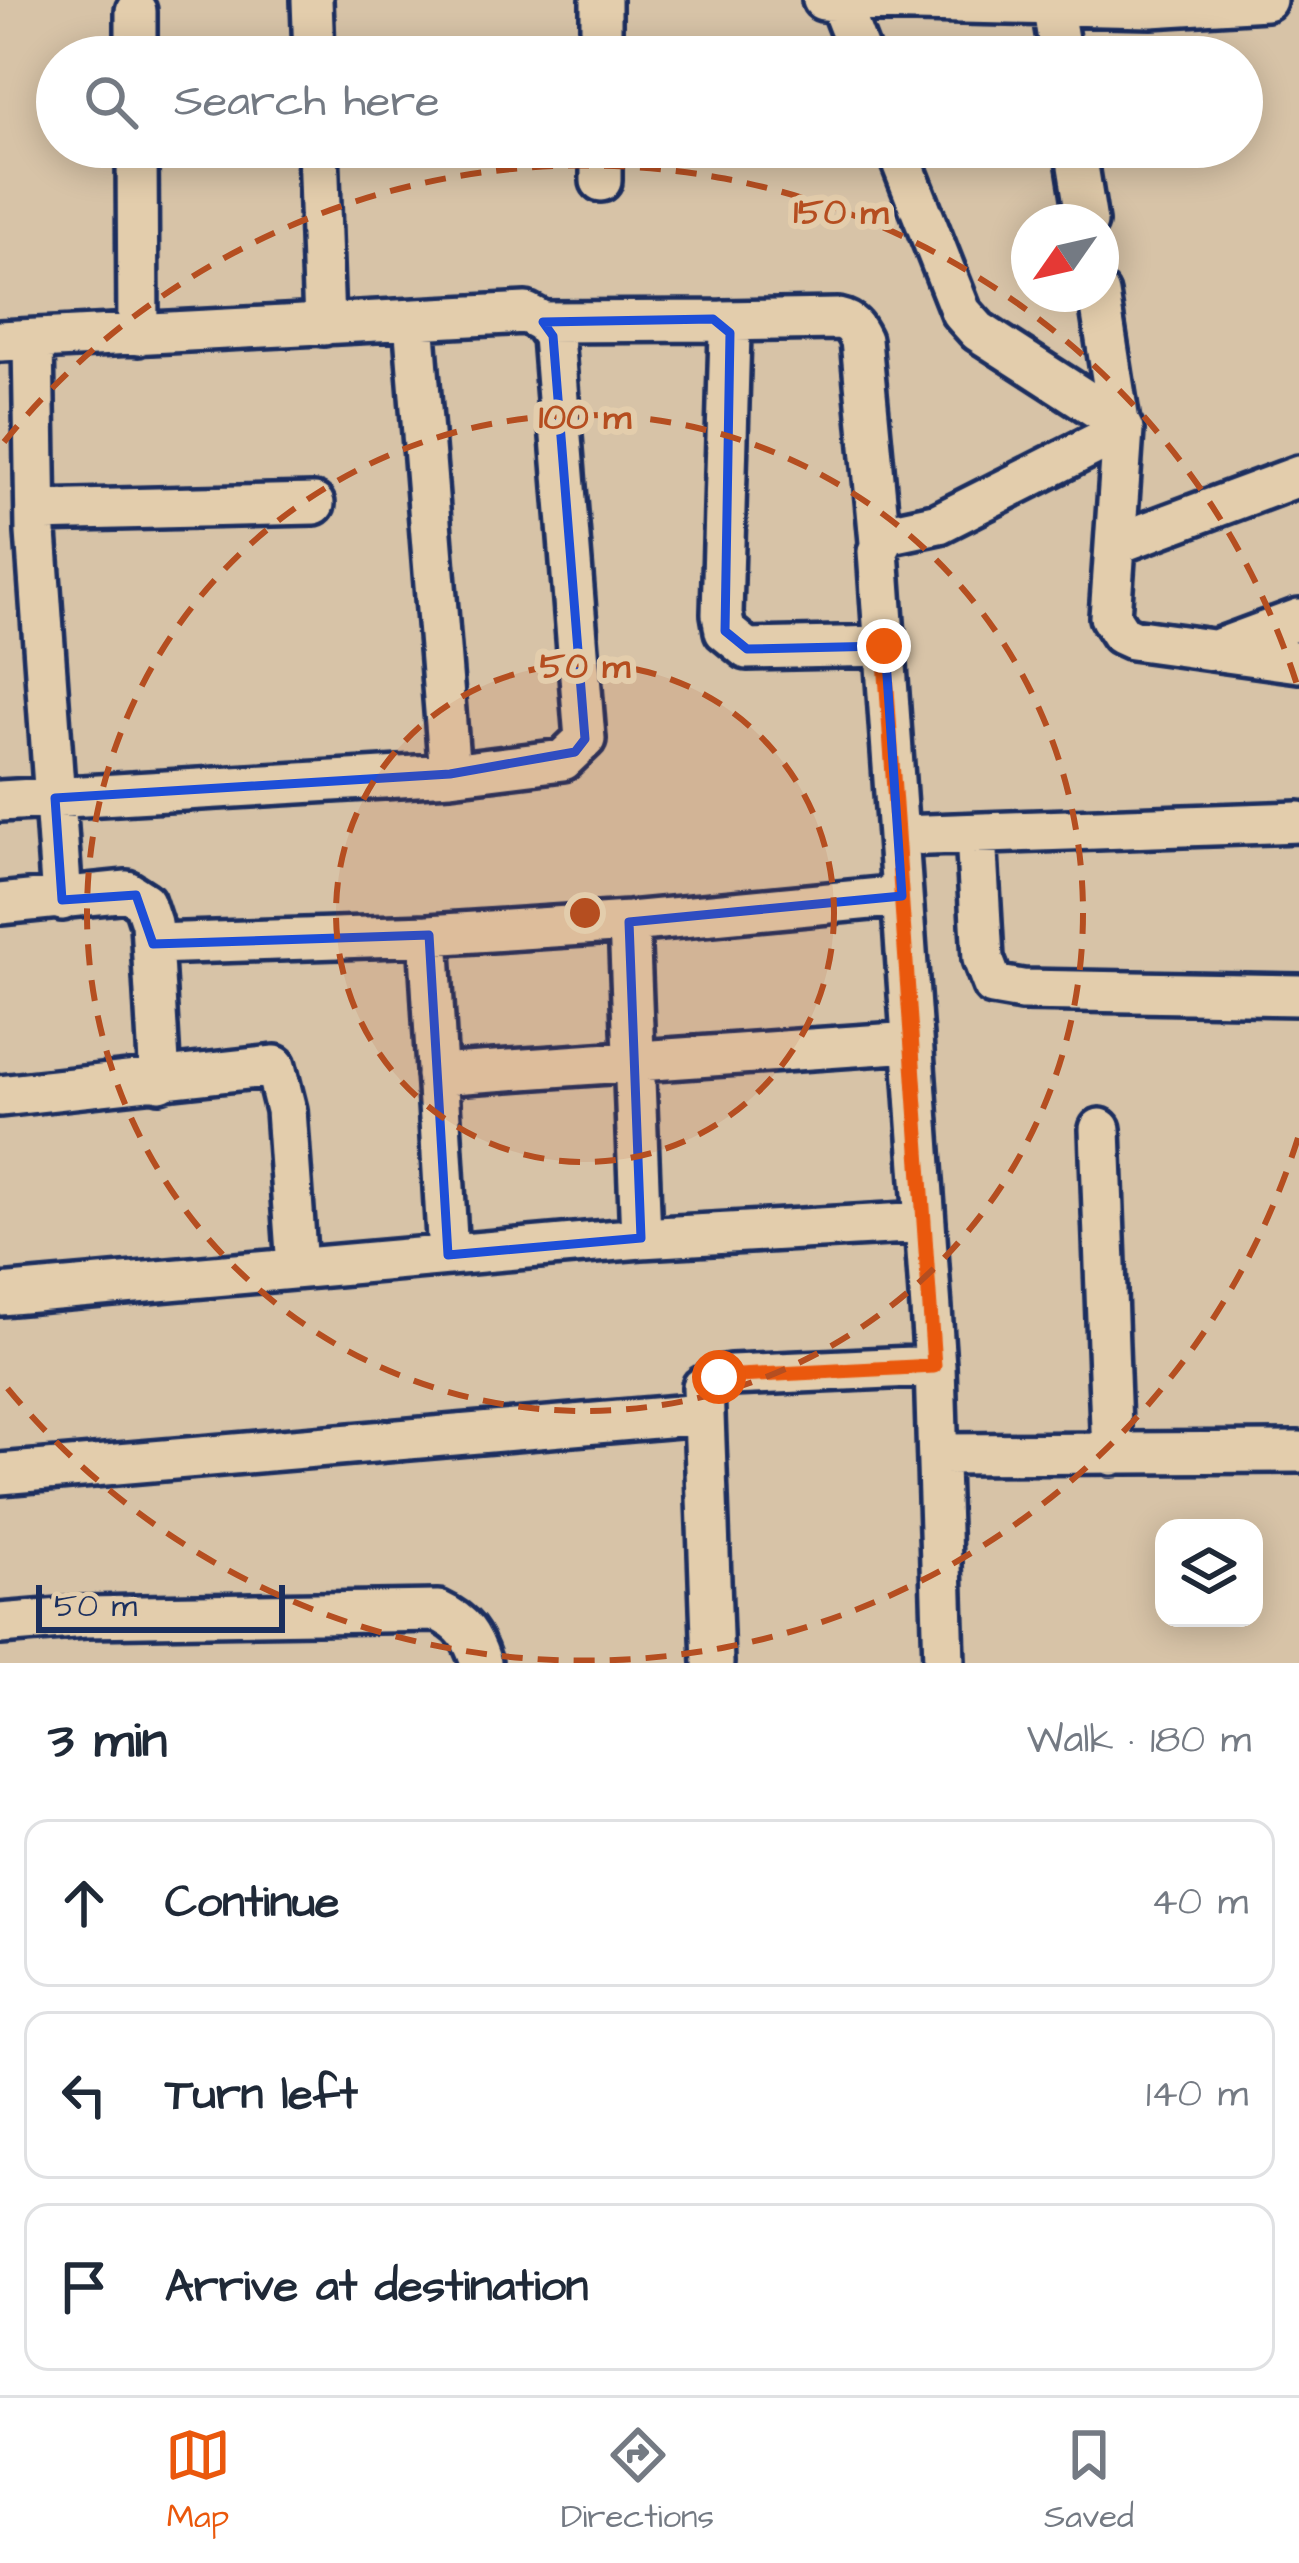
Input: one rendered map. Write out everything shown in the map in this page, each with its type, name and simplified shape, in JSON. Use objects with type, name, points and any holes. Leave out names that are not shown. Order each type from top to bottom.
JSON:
[{"type":"street","points":[[312,0],[313,36]]},
{"type":"street","points":[[601,0],[601,36]]},
{"type":"street","points":[[850,36],[832,2],[1151,7],[1266,0]]},
{"type":"street","points":[[1052,4],[1057,36]]},
{"type":"street","points":[[136,11],[136,36]]},
{"type":"street","points":[[137,168],[138,334]]},
{"type":"street","points":[[318,168],[324,325]]},
{"type":"street","points":[[904,168],[961,312],[978,331],[1121,426]]},
{"type":"street","points":[[1079,168],[1085,204]]},
{"type":"street","points":[[1102,312],[1121,426],[1114,627],[1132,639],[1299,662]]},
{"type":"street","points":[[0,801],[55,798],[450,774],[563,760],[585,739],[553,336],[543,322],[526,313],[17,340],[36,511],[55,798],[62,900]]},
{"type":"street","points":[[543,322],[838,319],[855,328],[861,340],[880,542],[925,1222],[939,1454],[944,1663]]},
{"type":"street","points":[[414,320],[450,774]]},
{"type":"street","points":[[722,321],[730,333],[724,631],[747,650],[884,646]]},
{"type":"street","points":[[880,542],[896,531],[939,523],[1121,426]]},
{"type":"street","points":[[1116,544],[1299,476]]},
{"type":"street","points":[[36,511],[314,504]]},
{"type":"street","points":[[1210,652],[1299,619]]},
{"type":"street","points":[[898,836],[1299,822]]},
{"type":"street","points":[[976,834],[983,959],[993,985],[1022,990],[1299,995]]},
{"type":"street","points":[[0,904],[127,891],[144,902],[152,922],[160,1081]]},
{"type":"street","points":[[153,944],[428,935],[902,896]]},
{"type":"street","points":[[629,922],[641,1238]]},
{"type":"street","points":[[428,935],[448,1255]]},
{"type":"street","points":[[437,1075],[912,1042]]},
{"type":"street","points":[[0,1096],[275,1066],[286,1110],[297,1268]]},
{"type":"street","points":[[1100,1129],[1112,1455]]},
{"type":"street","points":[[0,1295],[641,1238],[925,1222]]},
{"type":"street","points":[[713,1663],[704,1388],[719,1377],[934,1366]]},
{"type":"street","points":[[0,1474],[702,1414]]},
{"type":"street","points":[[939,1454],[1299,1451]]},
{"type":"street","points":[[0,1624],[85,1617],[438,1611],[458,1620],[472,1635],[481,1663]]},
{"type":"highlighted area","points":[[713,319],[730,333],[725,631],[747,649],[885,646],[902,896],[629,922],[641,1238],[448,1255],[429,935],[153,944],[136,895],[62,900],[55,798],[450,774],[575,752],[585,739],[553,336],[543,322]]},
{"type":"route","points":[[719,1377],[934,1366],[884,646]]}]
